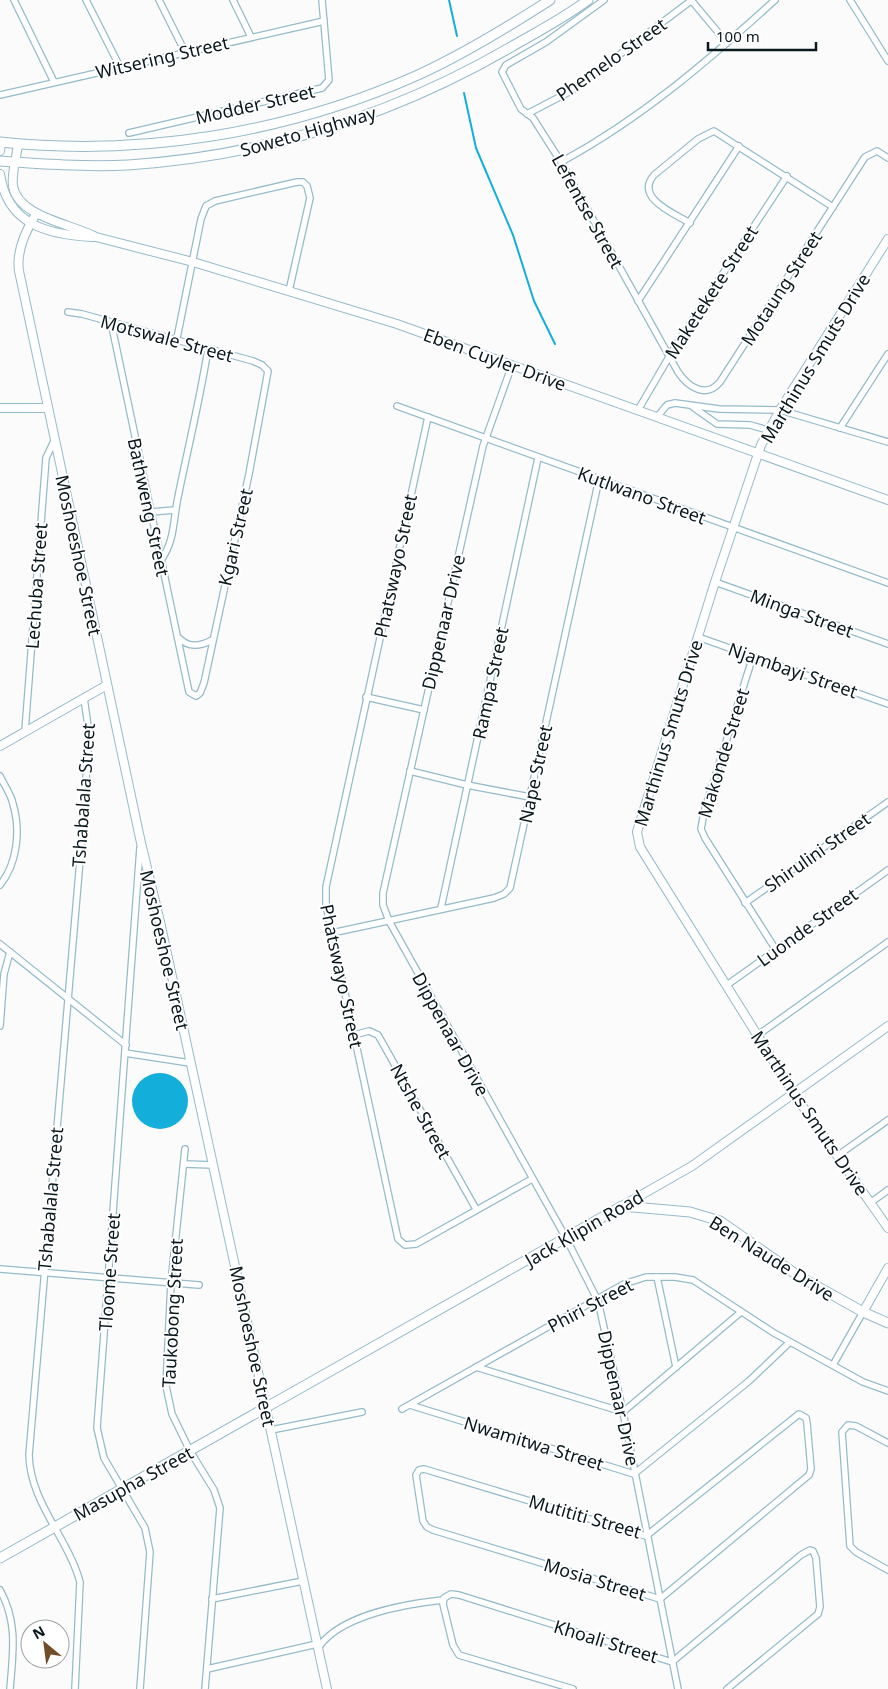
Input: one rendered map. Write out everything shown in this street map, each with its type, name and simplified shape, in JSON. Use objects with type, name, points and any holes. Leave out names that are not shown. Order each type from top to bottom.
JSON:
[{"type":"main road","name":"Soweto Highway","points":[[0,145],[83,146],[169,141],[244,131],[303,116],[419,74],[472,47],[550,0]]},
{"type":"main road","name":"Soweto Highway","points":[[0,161],[112,165],[148,163],[239,151],[295,138],[344,123],[428,90],[493,58],[588,0]]},
{"type":"main road","name":"Jack Klipin Road","points":[[266,1408],[622,1206]]},
{"type":"main road","name":"Ben Naude Drive","points":[[622,1206],[690,1212],[720,1221],[797,1275],[863,1312],[888,1323]]},
{"type":"main road","name":"Masupha Street","points":[[0,1558],[266,1408]]},
{"type":"street","points":[[14,0],[54,82]]},
{"type":"street","points":[[86,0],[120,67]]},
{"type":"street","points":[[159,0],[185,52]]},
{"type":"street","points":[[233,0],[251,37]]},
{"type":"street","name":"Modder Street","points":[[129,133],[322,88],[328,80],[322,0]]},
{"type":"street","name":"Lefentse Street","points":[[604,0],[553,37],[506,64],[502,71],[521,109],[540,128],[561,162],[669,356]]},
{"type":"street","points":[[692,0],[727,44]]},
{"type":"street","name":"Phemelo Street","points":[[527,114],[571,91],[692,0]]},
{"type":"street","points":[[561,162],[599,141],[661,98],[701,67],[775,0]]},
{"type":"street","points":[[850,0],[888,61]]},
{"type":"street","name":"Witsering Street","points":[[0,95],[324,21]]},
{"type":"street","points":[[690,223],[653,200],[648,190],[650,180],[709,132],[720,132],[833,206]]},
{"type":"street","name":"Eben Cuyler Drive","points":[[18,144],[13,180],[16,194],[26,208],[36,214],[96,237],[193,262],[391,322],[888,500]]},
{"type":"street","points":[[638,301],[740,146]]},
{"type":"street","name":"Motaung Street","points":[[669,356],[686,382],[706,392],[716,387],[865,157],[877,151],[888,158]]},
{"type":"street","name":"Eben Cuyler Drive","points":[[0,174],[4,194],[22,219],[30,224],[60,232],[96,237]]},
{"type":"street","name":"Maketekete Street","points":[[638,410],[669,356],[786,176]]},
{"type":"street","points":[[177,338],[201,219],[208,204],[303,182],[307,186],[310,198],[289,291]]},
{"type":"street","name":"Moshoeshoe Street","points":[[36,214],[30,224],[18,264],[54,441],[82,562],[141,843],[271,1430],[326,1689]]},
{"type":"street","name":"Marthinus Smuts Drive","points":[[888,239],[780,410],[768,430],[758,453],[715,582],[638,827],[637,839],[794,1094],[888,1228]]},
{"type":"street","name":"Motswale Street","points":[[68,312],[177,338],[208,349],[253,361],[266,367]]},
{"type":"street","name":"Bathweng Street","points":[[111,322],[189,692]]},
{"type":"street","points":[[161,560],[168,551],[172,537],[175,510],[208,349]]},
{"type":"street","points":[[840,428],[888,354]]},
{"type":"street","name":"Dippenaar Drive","points":[[512,365],[486,438],[383,893],[384,905],[389,921],[566,1238],[598,1301],[623,1412],[646,1536],[678,1689]]},
{"type":"street","name":"Kgari Street","points":[[189,692],[195,696],[200,693],[269,376],[266,367]]},
{"type":"street","points":[[657,417],[667,405],[675,403],[693,407],[780,410],[888,442]]},
{"type":"street","name":"Kutlwano Street","points":[[397,406],[888,583]]},
{"type":"street","points":[[693,407],[717,424],[750,425],[768,430]]},
{"type":"street","points":[[0,408],[47,408]]},
{"type":"street","name":"Phatswayo Street","points":[[428,417],[326,887],[326,904],[398,1239],[409,1246],[416,1244],[532,1179]]},
{"type":"street","name":"Lechuba Street","points":[[26,732],[46,458],[54,441]]},
{"type":"street","name":"Rampa Street","points":[[441,908],[538,458]]},
{"type":"street","name":"Nape Street","points":[[332,932],[494,898],[508,891],[599,479]]},
{"type":"street","points":[[151,512],[175,510]]},
{"type":"street","name":"Minga Street","points":[[715,582],[888,644]]},
{"type":"street","points":[[177,636],[192,646],[202,645],[212,640]]},
{"type":"street","name":"Njambayi Street","points":[[698,637],[888,704]]},
{"type":"street","name":"Makonde Street","points":[[752,656],[704,812],[701,829],[776,950]]},
{"type":"street","points":[[0,746],[107,685]]},
{"type":"street","points":[[366,697],[424,710]]},
{"type":"street","name":"Tshabalala Street","points":[[75,1689],[80,1582],[75,1566],[34,1486],[29,1464],[89,733],[84,698]]},
{"type":"street","points":[[410,771],[530,797]]},
{"type":"street","points":[[0,776],[13,802],[16,831],[12,867],[0,886]]},
{"type":"street","name":"Shirulini Street","points":[[745,902],[888,802]]},
{"type":"street","name":"Tloome Street","points":[[140,1689],[150,1552],[145,1528],[121,1490],[104,1458],[97,1428],[141,843]]},
{"type":"street","name":"Luonde Street","points":[[727,985],[888,870]]},
{"type":"street","points":[[758,1035],[888,942]]},
{"type":"street","points":[[0,944],[126,1045]]},
{"type":"street","points":[[0,1026],[4,974],[10,952]]},
{"type":"street","name":"Jack Klipin Road","points":[[622,1206],[692,1166],[888,1026]]},
{"type":"street","name":"Ntshe Street","points":[[354,1034],[369,1031],[378,1035],[476,1209]]},
{"type":"street","points":[[125,1053],[190,1063]]},
{"type":"street","points":[[838,1156],[888,1120]]},
{"type":"street","name":"Taukobong Street","points":[[185,1150],[171,1283],[166,1386],[172,1414],[219,1503],[205,1689]]},
{"type":"street","points":[[184,1164],[213,1165]]},
{"type":"street","points":[[870,1203],[888,1190]]},
{"type":"street","points":[[833,1365],[888,1268]]},
{"type":"street","points":[[0,1269],[199,1285]]},
{"type":"street","points":[[657,1277],[676,1367]]},
{"type":"street","name":"Phiri Street","points":[[402,1409],[632,1281],[657,1277],[693,1280],[790,1342],[863,1382],[888,1391]]},
{"type":"street","points":[[476,1367],[623,1412],[741,1312]]},
{"type":"street","points":[[634,1474],[749,1381],[790,1342]]},
{"type":"street","name":"Nwamitwa Street","points":[[410,1405],[634,1474]]},
{"type":"street","points":[[271,1430],[362,1412]]},
{"type":"street","name":"Mutititi Street","points":[[416,1481],[419,1470],[431,1471],[646,1536],[796,1415],[804,1416],[807,1423]]},
{"type":"street","name":"Mosia Street","points":[[416,1481],[423,1521],[427,1527],[660,1599],[809,1475],[811,1469],[807,1423]]},
{"type":"street","points":[[888,1443],[851,1425],[844,1428],[841,1438],[850,1546],[856,1552],[888,1570]]},
{"type":"street","name":"Khoali Street","points":[[317,1646],[329,1635],[351,1621],[443,1600],[451,1594],[672,1662],[801,1555],[812,1550],[816,1558],[820,1607],[818,1614],[727,1689]]},
{"type":"street","points":[[212,1599],[303,1581]]},
{"type":"street","points":[[0,1590],[9,1607],[13,1627],[10,1689]]},
{"type":"street","points":[[443,1600],[456,1653],[573,1689]]},
{"type":"street","points":[[207,1669],[317,1646]]},
{"type":"water","points":[[154,1073],[166,1073],[176,1077],[184,1085],[188,1101],[184,1117],[176,1125],[166,1129],[154,1129],[144,1125],[136,1117],[132,1107],[132,1095],[136,1085],[144,1077]]},
{"type":"waterway","points":[[449,0],[457,36]]},
{"type":"waterway","points":[[464,93],[476,148],[513,235],[534,301],[555,344]]}]
